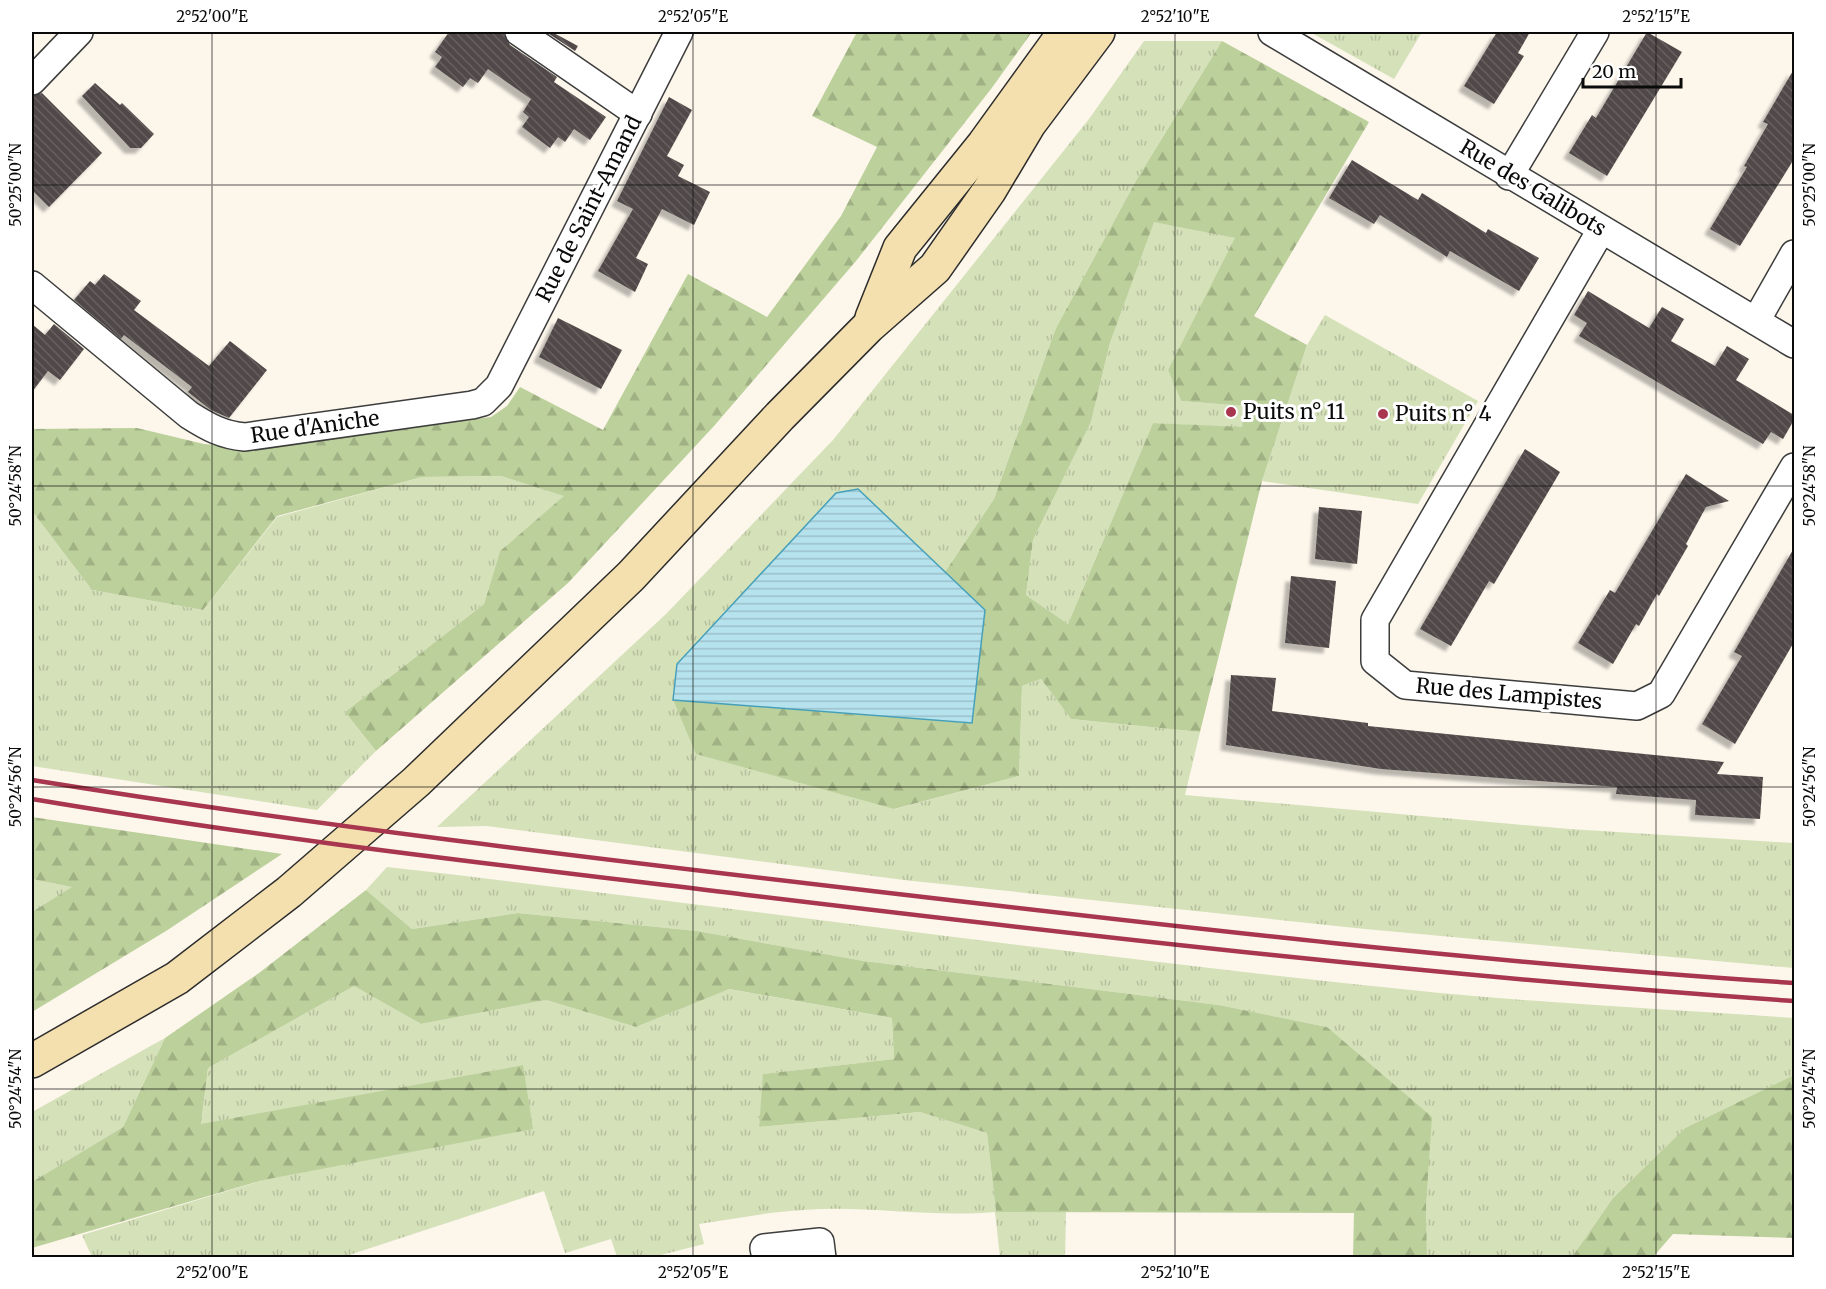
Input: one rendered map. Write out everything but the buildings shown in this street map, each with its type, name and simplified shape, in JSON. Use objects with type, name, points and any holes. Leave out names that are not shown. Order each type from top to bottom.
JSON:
[{"type":"main road","points":[[869,326],[900,248],[984,144],[1065,32]]},
{"type":"main road","points":[[32,1061],[177,978],[289,892],[416,782],[632,576],[780,416],[869,326],[935,268],[989,190],[1029,124],[1098,32]]},
{"type":"street","points":[[32,81],[79,32]]},
{"type":"street","points":[[519,32],[638,114]]},
{"type":"street","name":"Rue de Saint-Amand","points":[[499,386],[679,32]]},
{"type":"street","name":"Rue des Galibots","points":[[1272,32],[1794,345]]},
{"type":"street","points":[[1509,176],[1594,32]]},
{"type":"street","name":"Rue des Lampistes","points":[[1601,230],[1375,620],[1375,661],[1405,685],[1637,706],[1661,694],[1794,467]]},
{"type":"street","points":[[1756,321],[1794,254]]},
{"type":"street","name":"Rue d'Aniche","points":[[32,285],[189,415],[228,436],[245,437],[472,405],[483,402],[499,386]]},
{"type":"street","points":[[765,1257],[764,1248],[820,1242],[822,1257]]},
{"type":"green space","points":[[857,32],[1032,32],[991,89],[856,261],[714,426],[568,583],[376,751],[345,712],[484,604],[500,551],[564,496],[501,476],[422,477],[277,516],[203,610],[92,590],[32,511],[32,429],[137,428],[204,444],[250,448],[491,417],[507,406],[520,387],[603,430],[688,274],[767,317],[841,216],[877,147],[812,116]]},
{"type":"green space","points":[[1310,32],[1422,32],[1394,79]]},
{"type":"green space","points":[[1144,41],[1222,41],[1137,179],[1056,328],[994,499],[945,572],[858,490],[677,664],[673,700],[696,753],[895,809],[1019,776],[1022,686],[1041,679],[1071,719],[1200,732],[1185,795],[1569,829],[1794,843],[1794,968],[1365,929],[904,880],[487,826],[437,827],[666,614],[833,440],[1089,119]]},
{"type":"green space","points":[[1222,41],[1369,122],[1254,316],[1307,345],[1262,481],[1200,732],[1071,719],[1041,679],[1022,686],[1019,776],[894,809],[696,754],[673,700],[972,722],[985,610],[945,572],[994,499],[1056,328],[1137,179]],"holes":[[[1154,222],[1235,238],[1168,370],[1181,401],[1245,406],[1242,427],[1153,423],[1068,624],[1026,595],[1033,540],[1091,422],[1110,343]]]},
{"type":"green space","points":[[1154,221],[1236,238],[1168,370],[1181,401],[1246,406],[1242,428],[1153,423],[1068,624],[1026,595],[1033,540],[1091,422],[1110,343]]},
{"type":"green space","points":[[1325,315],[1478,401],[1418,504],[1262,481],[1307,345]]},
{"type":"green space","points":[[501,476],[565,496],[500,551],[484,604],[345,712],[376,751],[317,810],[32,766],[32,511],[92,590],[203,610],[277,517],[422,477]]},
{"type":"green space","points":[[32,817],[282,854],[166,931],[32,1012],[32,912],[72,887],[32,879]]},
{"type":"green space","points":[[387,867],[1308,979],[1484,997],[1794,1018],[1794,1075],[1685,1128],[1613,1198],[1572,1257],[1427,1257],[1426,1204],[1327,1027],[1219,1005],[864,961],[697,931],[518,913],[412,929],[366,890]]},
{"type":"green space","points":[[32,879],[73,887],[32,912]]},
{"type":"green space","points":[[366,890],[412,929],[518,913],[697,931],[864,961],[1219,1005],[1327,1027],[1432,1117],[1426,1204],[1427,1257],[1353,1257],[1354,1213],[996,1212],[987,1133],[920,1112],[759,1127],[763,1074],[894,1059],[892,1018],[729,989],[636,1027],[546,1000],[421,1024],[354,986],[208,1068],[201,1124],[523,1065],[533,1129],[263,1180],[32,1248],[32,1182],[123,1127],[165,1038],[259,973]]},
{"type":"green space","points":[[354,986],[421,1024],[546,1000],[636,1027],[728,989],[892,1018],[894,1059],[764,1074],[759,1127],[920,1112],[987,1133],[996,1212],[1066,1210],[1065,1258],[1000,1257],[995,1212],[947,1214],[851,1209],[790,1211],[699,1224],[704,1244],[653,1257],[617,1257],[611,1239],[565,1253],[544,1191],[343,1257],[92,1257],[82,1235],[263,1180],[523,1065],[201,1125],[208,1068]]},
{"type":"green space","points":[[165,1038],[123,1127],[32,1182],[32,1112]]},
{"type":"green space","points":[[1794,1075],[1794,1238],[1673,1234],[1653,1257],[1572,1257],[1613,1198],[1685,1128]]},
{"type":"water","points":[[858,489],[985,610],[972,723],[673,700],[677,664],[836,493]]},
{"type":"railway","points":[[32,780],[241,812],[451,840],[1102,918],[1448,955],[1794,983]]},
{"type":"railway","points":[[32,799],[210,827],[389,851],[1009,926],[1401,968],[1794,1001]]},
{"type":"place","name":"Puits n° 11","points":[[1231,412]]},
{"type":"place","name":"Puits n° 4","points":[[1383,414]]}]
